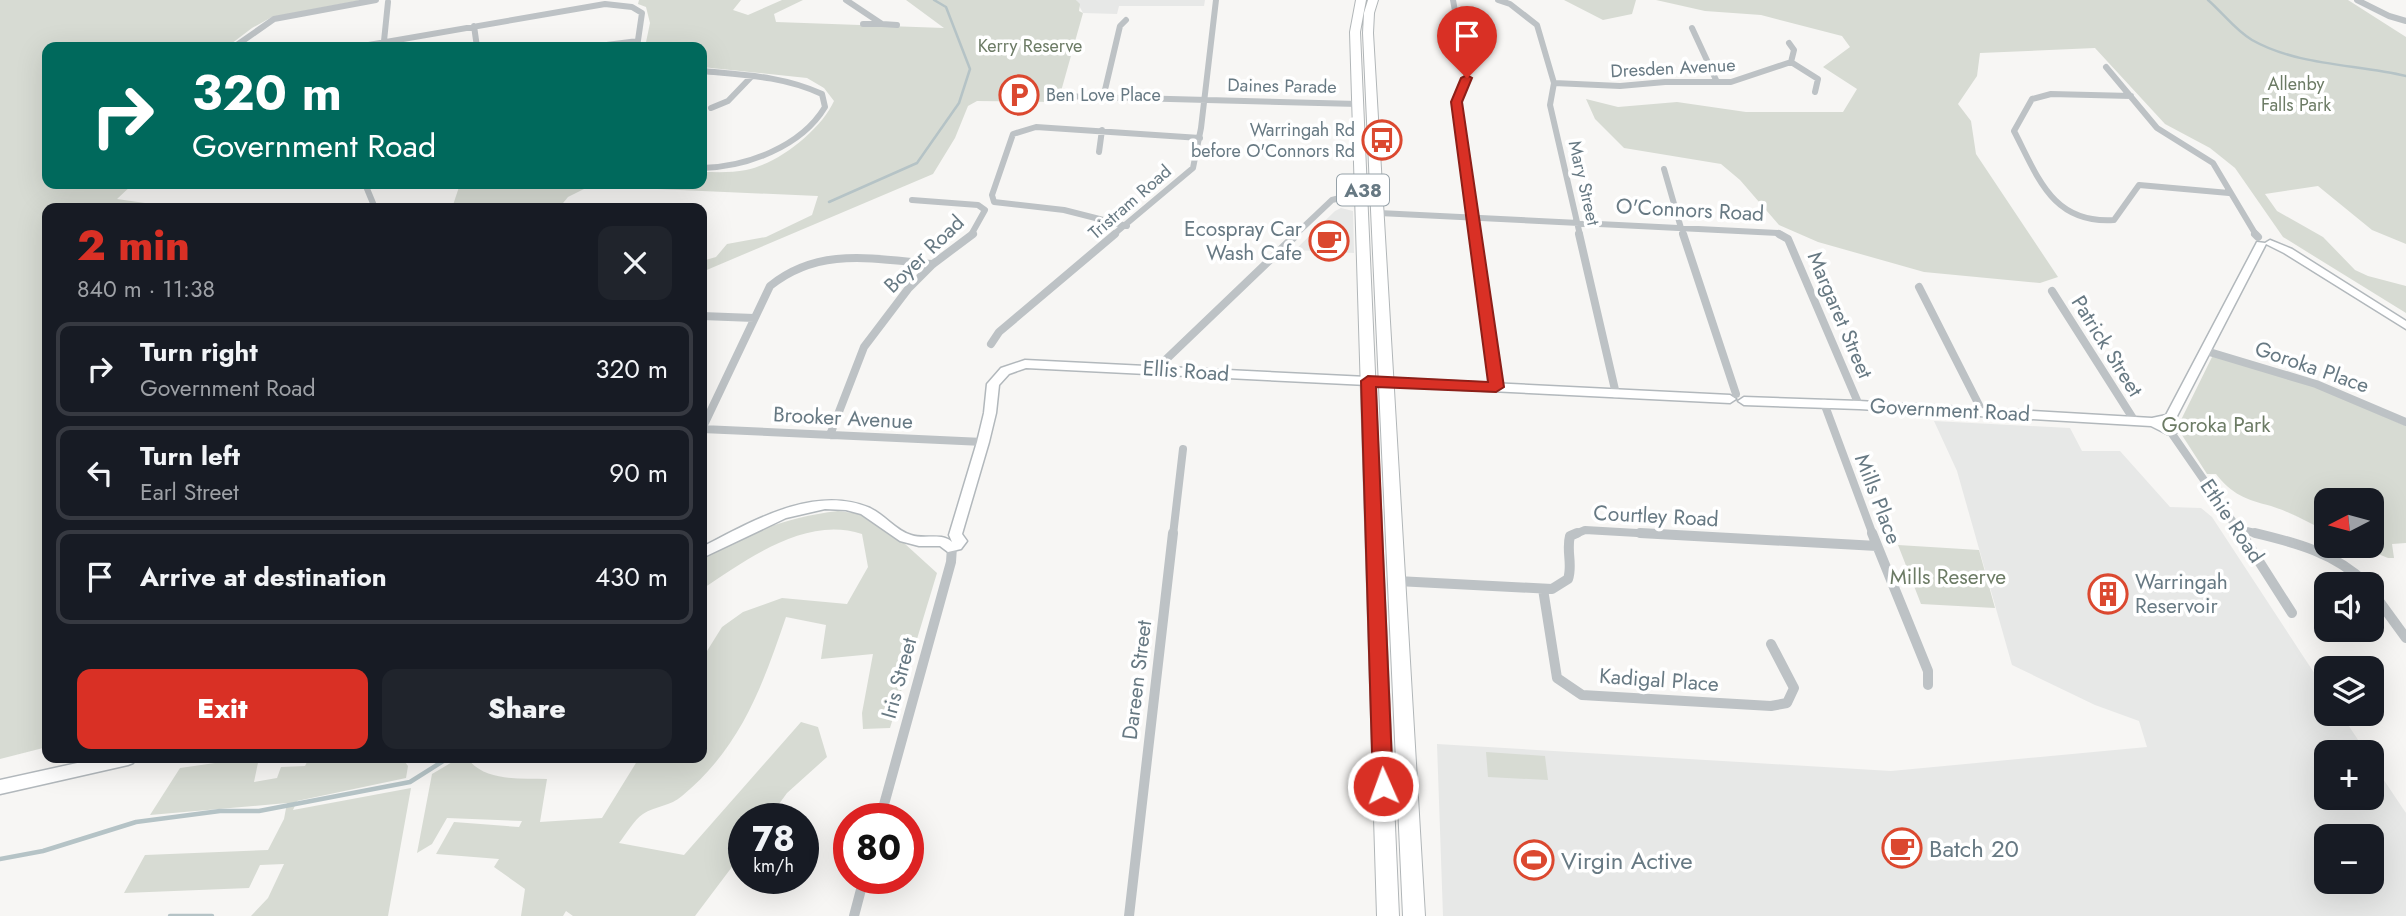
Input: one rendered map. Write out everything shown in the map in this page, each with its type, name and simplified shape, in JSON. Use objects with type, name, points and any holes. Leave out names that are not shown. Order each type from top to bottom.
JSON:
[{"type":"highway","name":"A38","points":[[1373,0],[1368,26],[1378,213],[1378,381],[1388,916]]},
{"type":"highway","name":"A38","points":[[1360,1],[1355,32],[1363,192],[1397,580],[1414,916]]},
{"type":"street","points":[[241,42],[274,19],[384,0],[384,41]]},
{"type":"street","points":[[846,0],[882,24]]},
{"type":"street","name":"Tristram Road","points":[[991,344],[999,332],[1193,168],[1200,138],[1216,0]]},
{"type":"street","points":[[1454,0],[1467,78],[1457,102],[1496,387]]},
{"type":"street","name":"Mary Street","points":[[1498,0],[1510,4],[1537,25],[1554,83],[1550,103],[1616,394]]},
{"type":"street","points":[[2357,0],[2389,16],[2406,21]]},
{"type":"street","points":[[380,42],[587,7],[621,5],[642,13],[637,42]]},
{"type":"street","points":[[1104,94],[1119,26],[1126,20]]},
{"type":"street","points":[[863,24],[897,25]]},
{"type":"street","points":[[474,26],[476,42]]},
{"type":"street","points":[[1692,29],[1717,82]]},
{"type":"street","points":[[1789,43],[1794,50],[1791,62],[1818,79],[1815,92]]},
{"type":"street","name":"Dresden Avenue","points":[[1554,83],[1620,86],[1677,81],[1717,82],[1747,79],[1791,62]]},
{"type":"street","points":[[2106,67],[2162,132],[2208,159],[2251,230],[2263,242],[2288,251],[2406,326]]},
{"type":"street","points":[[707,72],[783,79],[807,86],[822,94],[825,107],[814,121],[771,153],[749,164],[707,168]]},
{"type":"street","points":[[711,108],[728,101],[751,76]]},
{"type":"street","points":[[1059,96],[1095,97],[1104,94],[1116,97],[1205,100]]},
{"type":"street","points":[[2131,96],[2051,94],[2032,99],[2014,131],[2052,201],[2086,217],[2109,222],[2117,218],[2132,191],[2139,185],[2230,193]]},
{"type":"street","name":"Daines Parade","points":[[1205,100],[1358,104]]},
{"type":"street","points":[[1127,226],[1064,210],[994,202],[992,195],[1001,177],[1009,140],[1019,130],[1036,127],[1200,138]]},
{"type":"street","points":[[1099,152],[1102,130]]},
{"type":"street","points":[[1664,169],[1737,398]]},
{"type":"street","points":[[1156,369],[1332,200],[1363,192]]},
{"type":"street","name":"Boyer Road","points":[[830,435],[864,347],[908,289],[933,264],[972,235],[985,210],[978,205],[912,200]]},
{"type":"street","name":"O'Connors Road","points":[[1378,213],[1681,226],[1778,233],[1788,239]]},
{"type":"street","name":"Margaret Street","points":[[1788,239],[1859,405]]},
{"type":"street","points":[[2169,426],[2263,242]]},
{"type":"street","points":[[707,418],[770,286],[780,275],[805,262],[835,258],[933,264]]},
{"type":"street","points":[[1919,287],[1983,413]]},
{"type":"street","name":"Patrick Street","points":[[2052,291],[2134,420]]},
{"type":"street","points":[[707,316],[754,318]]},
{"type":"street","name":"Goroka Place","points":[[2206,351],[2316,384],[2406,422]]},
{"type":"street","name":"Ellis Road","points":[[983,442],[993,384],[1005,371],[1025,364],[1378,381]]},
{"type":"street","name":"Government Road","points":[[1378,381],[2155,422],[2158,419],[2169,426]]},
{"type":"street","name":"Mills Place","points":[[1824,403],[1877,546],[1928,671],[1928,685]]},
{"type":"street","name":"Ethie Road","points":[[2169,426],[2292,613]]},
{"type":"street","name":"Brooker Avenue","points":[[707,429],[983,442]]},
{"type":"street","points":[[707,551],[779,516],[830,505],[865,510],[908,540],[950,541],[983,442]]},
{"type":"street","name":"Dareen Street","points":[[1129,916],[1183,449]]},
{"type":"street","points":[[2238,529],[2326,554],[2355,572]]},
{"type":"street","name":"Courtley Road","points":[[1543,589],[1552,589],[1567,582],[1571,574],[1568,542],[1575,532],[1585,530],[1877,546]]},
{"type":"street","name":"Iris Street","points":[[884,803],[951,562],[950,541]]},
{"type":"street","points":[[1397,580],[1543,589]]},
{"type":"street","name":"Kadigal Place","points":[[1543,589],[1557,678],[1582,695],[1771,706],[1787,703],[1794,688],[1771,644]]},
{"type":"street","points":[[2384,608],[2406,638]]},
{"type":"street","points":[[0,787],[106,763]]},
{"type":"street","points":[[854,916],[860,894]]},
{"type":"shaded area","points":[[1076,0],[1205,0],[1204,6],[1119,6],[1117,14],[1083,13]]},
{"type":"shaded area","name":"Ecospray Car Wash Cafe","points":[[1341,208],[1353,211],[1354,253],[1295,250],[1335,211]]},
{"type":"shaded area","points":[[1934,421],[2070,428],[2082,451],[2120,451],[2170,507],[2201,508],[2212,517],[2314,673],[2314,726],[2349,726],[2358,740],[2314,740],[2314,810],[2384,810],[2384,780],[2406,813],[2406,916],[1443,916],[1437,744],[1891,771],[2147,747],[2139,721],[2095,705],[2012,665],[1957,471]]},
{"type":"green space","points":[[0,0],[362,0],[272,17],[234,42],[42,42],[42,189],[128,189],[117,199],[145,203],[42,203],[42,748],[0,759]]},
{"type":"green space","name":"Kerry Reserve","points":[[639,0],[741,0],[733,10],[748,15],[782,0],[803,0],[774,14],[776,22],[944,28],[906,0],[1076,0],[1080,4],[1079,11],[1083,13],[1058,102],[977,101],[968,106],[955,138],[933,174],[707,270],[707,260],[716,257],[727,244],[766,237],[812,215],[818,196],[658,189],[707,189],[707,172],[746,170],[771,161],[809,134],[834,101],[824,88],[807,78],[707,68],[707,42],[646,42],[650,23],[646,7],[638,4]]},
{"type":"green space","points":[[1564,0],[1636,0],[1632,14],[1603,20]]},
{"type":"green space","name":"Allenby Falls Park","points":[[1656,0],[2348,0],[2406,37],[2406,244],[2372,230],[2318,186],[2265,194],[2277,211],[2323,237],[2355,270],[2406,286],[2406,313],[2283,237],[2235,168],[2210,148],[2165,124],[2095,48],[1980,53],[1977,76],[1958,104],[1971,121],[1976,154],[2058,277],[2040,283],[1924,272],[1818,242],[1779,225],[1740,180],[1721,164],[1624,148],[1595,119],[1586,99],[1618,107],[1677,102],[1746,112],[1843,112],[1857,89],[1823,67],[1850,47],[1842,36],[1761,15],[1705,11]]},
{"type":"green space","points":[[458,189],[584,189],[568,197],[563,203],[454,203]]},
{"type":"green space","name":"Goroka Park","points":[[2213,355],[2321,389],[2406,426],[2406,543],[2392,544],[2394,558],[2384,556],[2384,488],[2314,488],[2314,525],[2285,511],[2240,495],[2216,474],[2207,474],[2180,432],[2179,424]]},
{"type":"green space","points":[[838,511],[861,514],[904,543],[937,573],[890,728],[863,729],[862,713],[873,654],[821,659],[826,625],[786,617],[758,691],[735,736],[720,757],[678,799],[648,811],[633,823],[619,843],[684,855],[728,805],[728,872],[695,916],[573,916],[566,911],[563,916],[521,916],[525,889],[494,867],[499,859],[436,854],[454,822],[519,827],[522,821],[447,818],[432,844],[417,853],[432,774],[451,763],[471,763],[483,771],[503,777],[547,779],[540,822],[602,818],[636,763],[707,763],[707,651],[722,627],[743,612],[782,598],[847,604],[868,567],[862,534],[819,530],[798,535],[757,554],[707,586],[707,555],[767,527]]},
{"type":"green space","name":"Mills Reserve","points":[[1898,545],[1979,550],[1995,608],[1921,604]]},
{"type":"green space","points":[[801,722],[818,727],[827,757],[780,803],[730,803]]},
{"type":"green space","points":[[1486,752],[1545,756],[1548,780],[1488,777]]},
{"type":"green space","points":[[215,763],[258,763],[254,782],[277,778],[281,767],[305,766],[306,763],[406,763],[408,766],[406,778],[297,801],[293,810],[411,788],[388,916],[251,916],[268,898],[284,864],[260,865],[249,888],[124,893],[145,855],[268,850],[284,819],[287,803],[150,815],[180,768]]},
{"type":"waterway","points":[[829,202],[917,163],[959,103],[970,69],[946,7],[934,0]]},
{"type":"waterway","points":[[2208,0],[2246,36],[2270,49],[2308,60],[2406,76]]},
{"type":"waterway","points":[[0,859],[43,851],[136,822],[220,811],[259,811],[410,782],[440,763]]},
{"type":"waterway","points":[[170,916],[212,916]]},
{"type":"place","name":"Ben Love Place","points":[[1019,95]]},
{"type":"place","name":"Warringah Rd before O'Connors Rd","points":[[1382,140]]},
{"type":"place","name":"Ecospray Car Wash Cafe","points":[[1329,241]]},
{"type":"place","name":"Warringah Reservoir","points":[[2108,594]]},
{"type":"place","name":"Batch 20","points":[[1902,848]]},
{"type":"place","name":"Virgin Active","points":[[1534,860]]},
{"type":"route","points":[[1383,786],[1368,381],[1496,387],[1457,102],[1467,78]]}]
